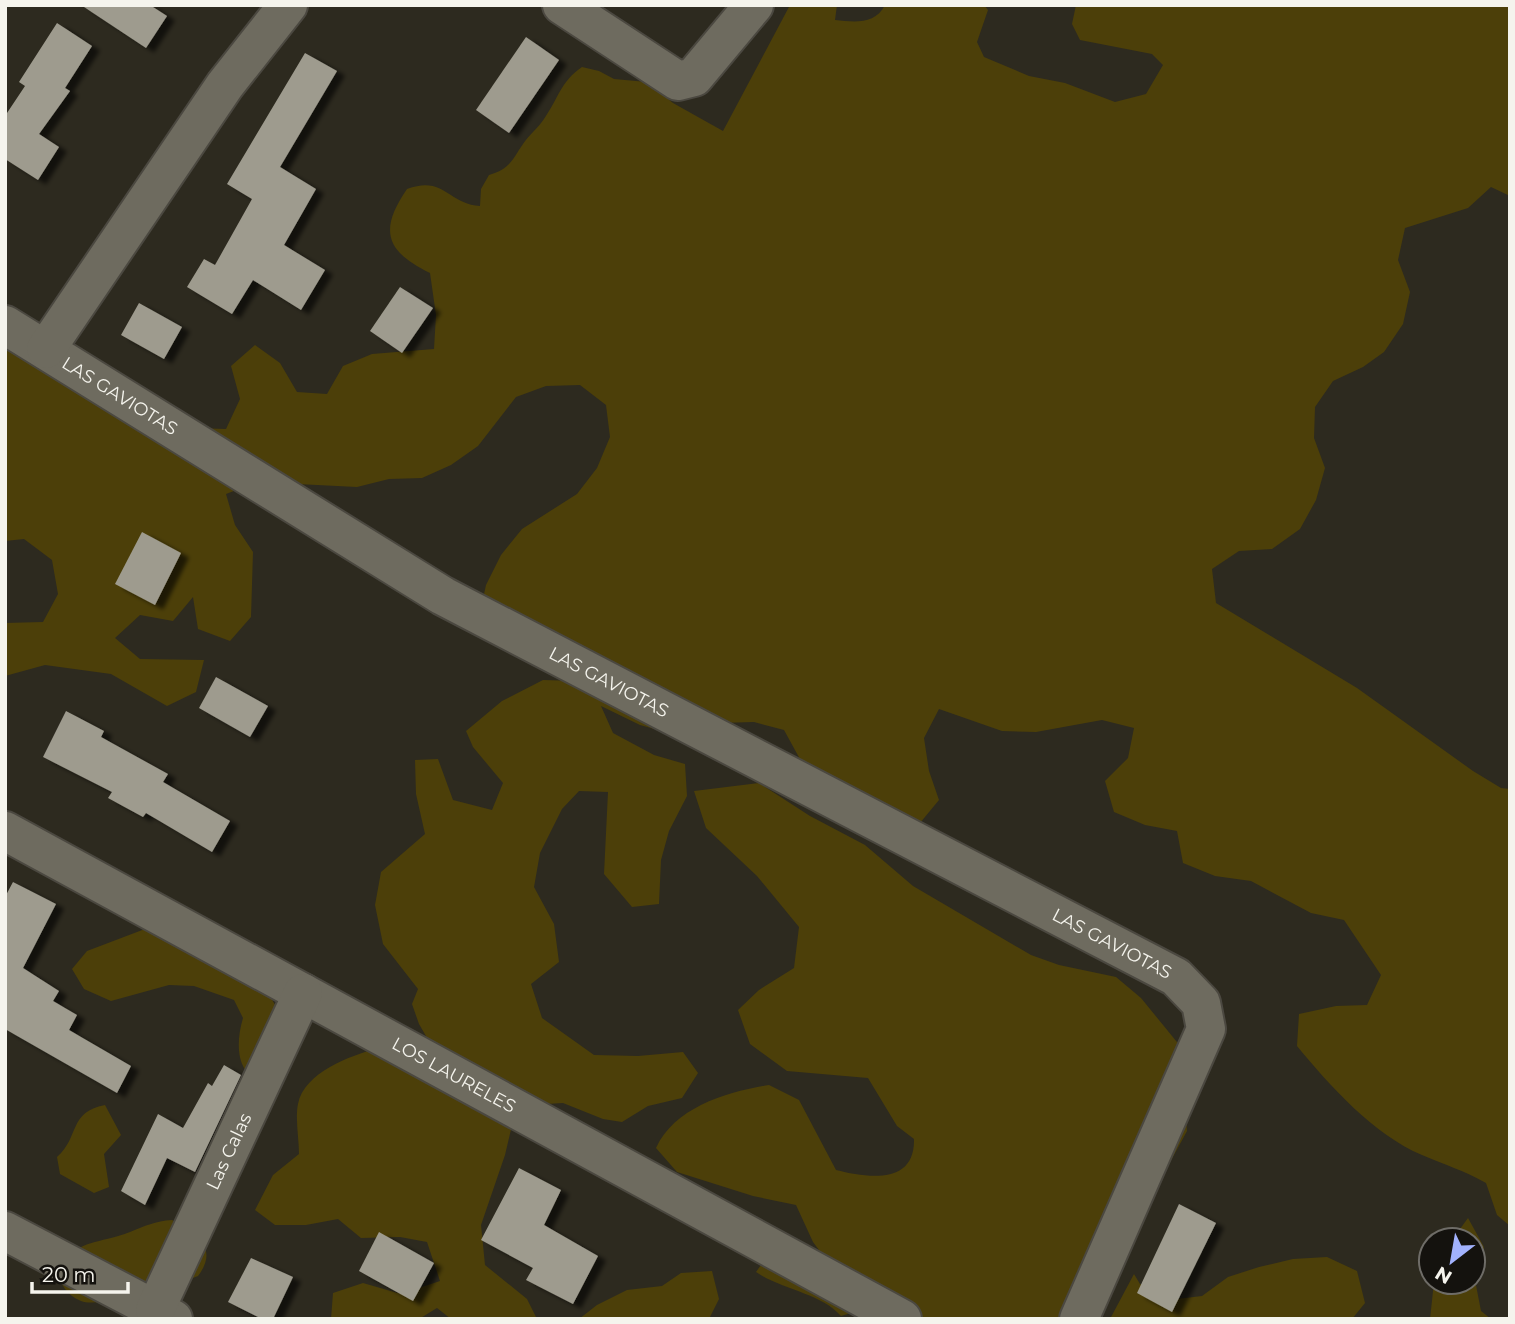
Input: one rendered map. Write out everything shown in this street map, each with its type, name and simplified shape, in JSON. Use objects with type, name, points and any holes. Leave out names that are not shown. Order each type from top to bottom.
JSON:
[{"type":"street","points":[[46,349],[225,85],[288,5]]},
{"type":"street","points":[[562,5],[678,81],[694,78],[754,5]]},
{"type":"street","name":"LAS GAVIOTAS","points":[[5,325],[443,596],[1177,977],[1201,1003],[1206,1029],[1079,1319]]},
{"type":"street","name":"LOS LAURELES","points":[[5,831],[902,1319]]},
{"type":"street","name":"Las Calas","points":[[164,1314],[303,993]]},
{"type":"street","points":[[5,1231],[164,1314]]},
{"type":"shaded area","points":[[790,5],[837,5],[835,20],[863,21],[876,16],[885,5],[984,5],[988,10],[977,42],[984,57],[1029,76],[1065,83],[1115,102],[1146,94],[1163,65],[1152,54],[1080,40],[1072,24],[1076,5],[1510,5],[1510,196],[1491,187],[1468,208],[1405,228],[1398,260],[1410,292],[1403,324],[1384,352],[1363,367],[1333,381],[1315,407],[1314,438],[1325,468],[1316,500],[1300,529],[1272,549],[1239,551],[1212,569],[1216,603],[1357,688],[1473,771],[1501,788],[1510,789],[1510,1226],[1497,1215],[1486,1183],[1422,1155],[1387,1135],[1353,1108],[1297,1046],[1299,1014],[1336,1006],[1367,1005],[1381,975],[1344,920],[1311,913],[1251,881],[1215,876],[1183,863],[1177,831],[1145,825],[1114,812],[1105,781],[1128,758],[1134,728],[1102,720],[1036,732],[1002,731],[939,709],[924,738],[929,771],[939,800],[920,823],[801,761],[784,730],[754,722],[719,723],[669,733],[640,725],[601,706],[613,733],[654,755],[685,764],[687,796],[669,831],[661,860],[659,904],[632,907],[604,874],[608,792],[579,791],[562,809],[540,853],[534,887],[554,924],[559,962],[531,984],[542,1018],[594,1055],[638,1056],[683,1052],[698,1073],[682,1098],[648,1106],[622,1122],[603,1119],[563,1103],[512,1106],[441,1062],[419,1024],[412,1004],[418,989],[383,944],[375,905],[381,872],[425,834],[416,794],[415,760],[438,759],[453,800],[492,810],[503,783],[473,747],[466,731],[502,701],[543,680],[577,681],[593,696],[581,658],[496,646],[479,617],[486,585],[501,555],[522,529],[577,494],[597,468],[610,437],[606,405],[580,385],[546,386],[516,397],[478,446],[451,465],[422,478],[389,479],[357,487],[257,482],[226,494],[235,525],[253,552],[251,617],[230,641],[198,629],[193,597],[173,621],[140,615],[115,638],[140,659],[204,660],[196,692],[167,706],[111,674],[45,665],[5,676],[5,623],[43,622],[58,594],[52,560],[24,539],[5,541],[5,343],[194,428],[226,429],[240,399],[231,366],[255,345],[280,363],[297,392],[327,394],[343,366],[372,354],[434,349],[436,315],[430,273],[403,256],[391,238],[392,216],[407,189],[430,185],[460,201],[480,206],[481,189],[489,175],[502,170],[510,163],[544,119],[564,84],[582,67],[599,71],[614,79],[647,82],[673,103],[723,131]]},
{"type":"shaded area","points":[[759,783],[810,816],[865,845],[913,886],[1031,955],[1059,965],[1116,977],[1141,998],[1181,1047],[1187,1131],[1085,1319],[870,1319],[813,1242],[796,1205],[753,1196],[677,1172],[656,1148],[676,1122],[689,1112],[720,1097],[769,1085],[799,1100],[836,1170],[862,1175],[887,1175],[907,1164],[912,1154],[914,1139],[897,1126],[868,1078],[787,1071],[750,1044],[738,1010],[759,990],[794,968],[799,927],[757,876],[706,828],[694,791]]},
{"type":"shaded area","points":[[166,921],[267,990],[291,1033],[290,1068],[274,1076],[262,1078],[245,1069],[240,1059],[239,1047],[243,1018],[234,1000],[194,986],[169,985],[111,1001],[84,989],[72,969],[87,951]]},
{"type":"shaded area","points":[[377,1048],[513,1121],[505,1155],[481,1225],[485,1265],[527,1299],[537,1319],[451,1319],[437,1308],[419,1319],[331,1319],[333,1293],[363,1283],[401,1294],[440,1281],[427,1242],[400,1237],[361,1238],[338,1219],[306,1225],[275,1225],[255,1210],[273,1175],[299,1154],[298,1104],[309,1083],[330,1067]]},
{"type":"shaded area","points":[[105,1105],[121,1135],[104,1154],[109,1187],[94,1193],[60,1174],[57,1157],[85,1113]]},
{"type":"shaded area","points":[[1468,1218],[1472,1226],[1462,1226]]},
{"type":"shaded area","points":[[172,1220],[189,1230],[206,1249],[204,1266],[198,1276],[104,1302],[81,1301],[64,1287],[56,1267],[83,1246],[160,1221]]},
{"type":"shaded area","points":[[1327,1257],[1357,1271],[1365,1303],[1352,1319],[1110,1319],[1134,1274],[1140,1284],[1168,1300],[1202,1296],[1228,1277],[1259,1267],[1293,1259]]},
{"type":"shaded area","points":[[763,1262],[851,1313],[841,1316],[823,1302],[766,1278],[756,1272]]},
{"type":"shaded area","points":[[712,1271],[719,1299],[709,1319],[579,1319],[597,1305],[627,1290],[662,1286],[681,1273]]},
{"type":"shaded area","points":[[1432,1296],[1478,1296],[1481,1311],[1491,1319],[1430,1319]]},
{"type":"building","points":[[81,5],[150,5],[167,16],[146,48]]},
{"type":"building","points":[[57,23],[92,46],[65,88],[70,91],[39,134],[59,147],[38,180],[5,159],[5,116],[25,86],[19,82]]},
{"type":"building","points":[[526,37],[559,60],[509,133],[476,110]]},
{"type":"building","points":[[305,53],[337,71],[280,167],[316,189],[284,245],[325,270],[301,310],[253,280],[232,314],[187,287],[204,259],[215,265],[252,199],[227,184]]},
{"type":"building","points":[[400,287],[433,308],[402,353],[370,331]]},
{"type":"building","points":[[139,303],[182,327],[164,359],[121,335]]},
{"type":"building","points":[[142,532],[181,553],[155,605],[115,584]]},
{"type":"building","points":[[216,677],[268,706],[250,737],[199,708]]},
{"type":"building","points":[[66,711],[104,731],[101,737],[168,774],[163,782],[230,821],[212,852],[146,813],[143,817],[108,798],[112,792],[43,757]]},
{"type":"building","points":[[13,882],[56,904],[23,968],[59,991],[53,1001],[77,1015],[69,1030],[131,1066],[117,1093],[5,1029],[5,897]]},
{"type":"building","points":[[224,1065],[241,1075],[195,1172],[167,1158],[145,1205],[121,1191],[158,1114],[183,1128],[208,1083],[212,1086]]},
{"type":"building","points":[[519,1168],[561,1190],[544,1225],[598,1256],[573,1304],[526,1280],[533,1268],[481,1240]]},
{"type":"building","points":[[1179,1204],[1216,1223],[1172,1312],[1137,1293]]},
{"type":"building","points":[[379,1232],[434,1263],[413,1301],[359,1271]]},
{"type":"building","points":[[251,1258],[293,1277],[273,1319],[262,1319],[228,1302]]}]
